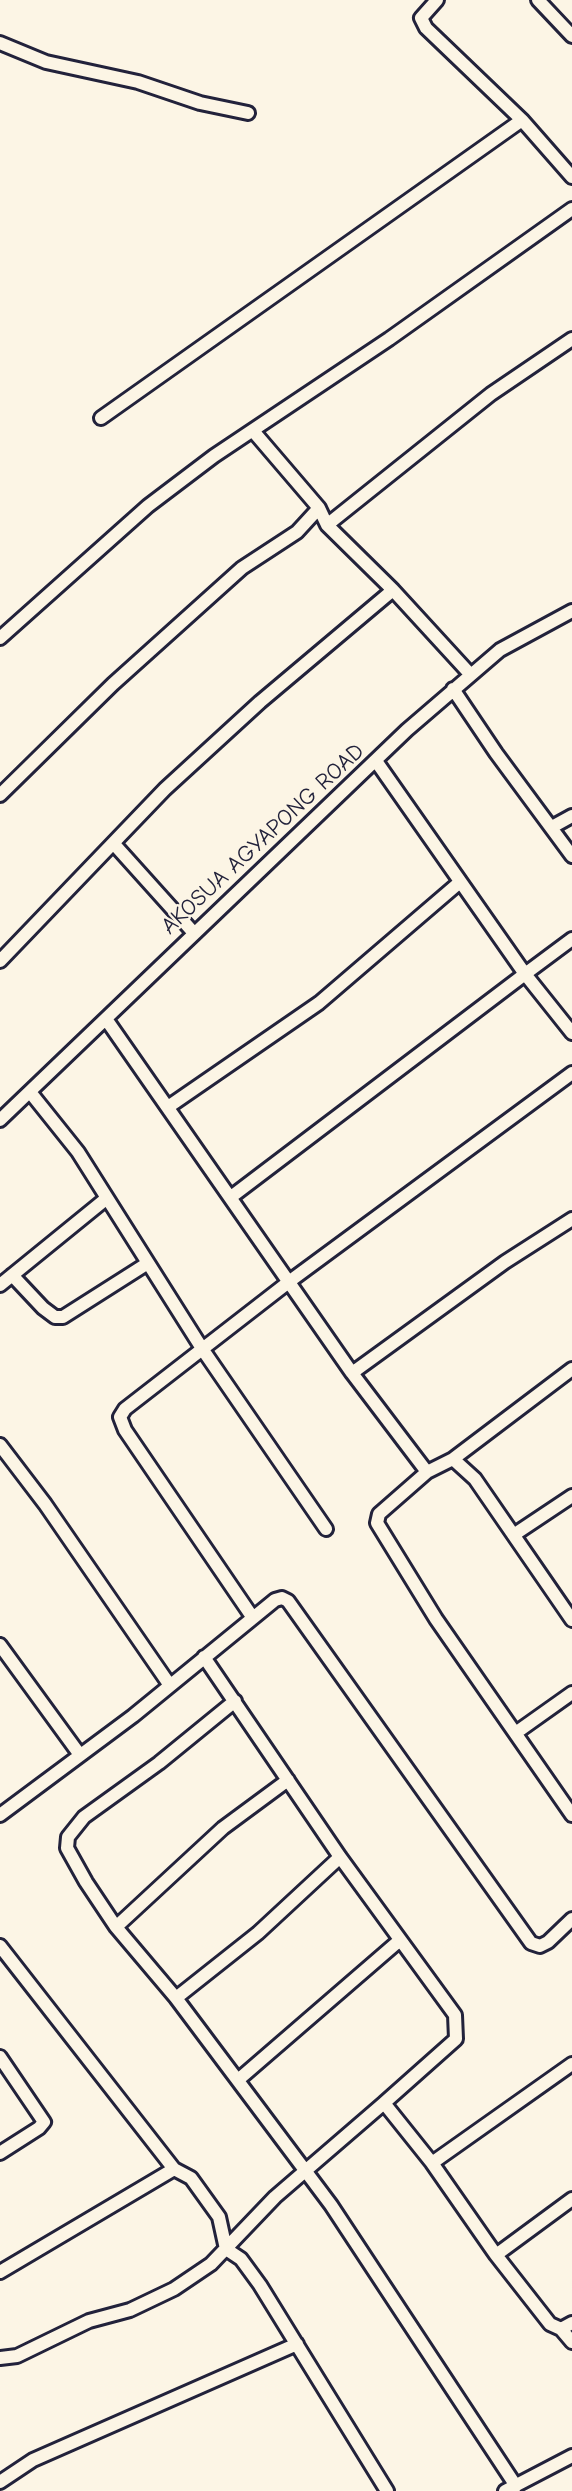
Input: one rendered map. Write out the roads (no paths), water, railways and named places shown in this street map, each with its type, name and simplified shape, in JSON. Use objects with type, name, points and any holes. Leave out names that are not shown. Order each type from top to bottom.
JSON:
[{"type":"street","points":[[437,0],[421,18],[426,28],[522,120],[572,177]]},
{"type":"street","points":[[538,0],[572,36]]},
{"type":"street","points":[[0,43],[46,62],[138,82],[200,103],[248,113]]},
{"type":"street","points":[[101,418],[522,120]]},
{"type":"street","points":[[0,638],[148,506],[214,456],[254,432],[572,209]]},
{"type":"street","points":[[327,525],[491,394],[572,339]]},
{"type":"street","points":[[254,432],[319,508],[327,525],[393,590],[470,674]]},
{"type":"street","points":[[0,795],[113,684],[242,568],[297,532],[319,508]]},
{"type":"street","points":[[0,961],[114,844],[137,816],[232,728],[393,590]]},
{"type":"street","name":"AKOSUA AGYAPONG ROAD","points":[[0,1120],[193,932],[453,689],[509,644],[572,611]]},
{"type":"street","points":[[453,689],[496,753],[572,856]]},
{"type":"street","points":[[376,761],[525,974],[572,1033]]},
{"type":"street","points":[[552,827],[572,816]]},
{"type":"street","points":[[114,844],[193,932]]},
{"type":"street","points":[[168,1107],[319,1003],[460,883]]},
{"type":"street","points":[[231,1197],[572,939]]},
{"type":"street","points":[[106,1019],[352,1373],[427,1472]]},
{"type":"street","points":[[253,1618],[125,1430],[120,1417],[125,1409],[290,1281],[572,1073]]},
{"type":"street","points":[[30,1092],[78,1152],[203,1350],[326,1529]]},
{"type":"street","points":[[0,1285],[107,1198]]},
{"type":"street","points":[[352,1373],[505,1262],[572,1219]]},
{"type":"street","points":[[12,1275],[43,1308],[55,1317],[63,1317],[148,1263]]},
{"type":"street","points":[[572,1369],[453,1458],[427,1472],[379,1514],[377,1523],[436,1619],[517,1732],[572,1815]]},
{"type":"street","points":[[0,1445],[45,1504],[169,1684]]},
{"type":"street","points":[[453,1458],[475,1479],[572,1620]]},
{"type":"street","points":[[515,1534],[572,1496]]},
{"type":"street","points":[[0,1815],[275,1600],[288,1601],[531,1943],[540,1946],[572,1919]]},
{"type":"street","points":[[0,1645],[80,1755]]},
{"type":"street","points":[[0,2358],[17,2356],[89,2321],[130,2310],[174,2289],[226,2249],[275,2197],[456,2039],[455,2015],[340,1857],[204,1657]]},
{"type":"street","points":[[517,1732],[572,1693]]},
{"type":"street","points":[[235,1701],[159,1763],[84,1818],[68,1837],[71,1858],[116,1927],[176,1998],[306,2172],[510,2489],[572,2456]]},
{"type":"street","points":[[116,1927],[223,1828],[288,1780]]},
{"type":"street","points":[[176,1998],[258,1933],[340,1857]]},
{"type":"street","points":[[238,2080],[400,1940]]},
{"type":"street","points":[[0,1946],[174,2169],[191,2178],[219,2217],[226,2249],[240,2259],[260,2285],[387,2491]]},
{"type":"street","points":[[0,2057],[44,2122],[0,2153]]},
{"type":"street","points":[[432,2162],[572,2064]]},
{"type":"street","points":[[384,2103],[432,2162],[496,2255],[544,2318],[567,2326],[572,2342]]},
{"type":"street","points":[[0,2272],[174,2169]]},
{"type":"street","points":[[496,2255],[572,2199]]},
{"type":"street","points":[[0,2482],[33,2460],[297,2344]]}]
